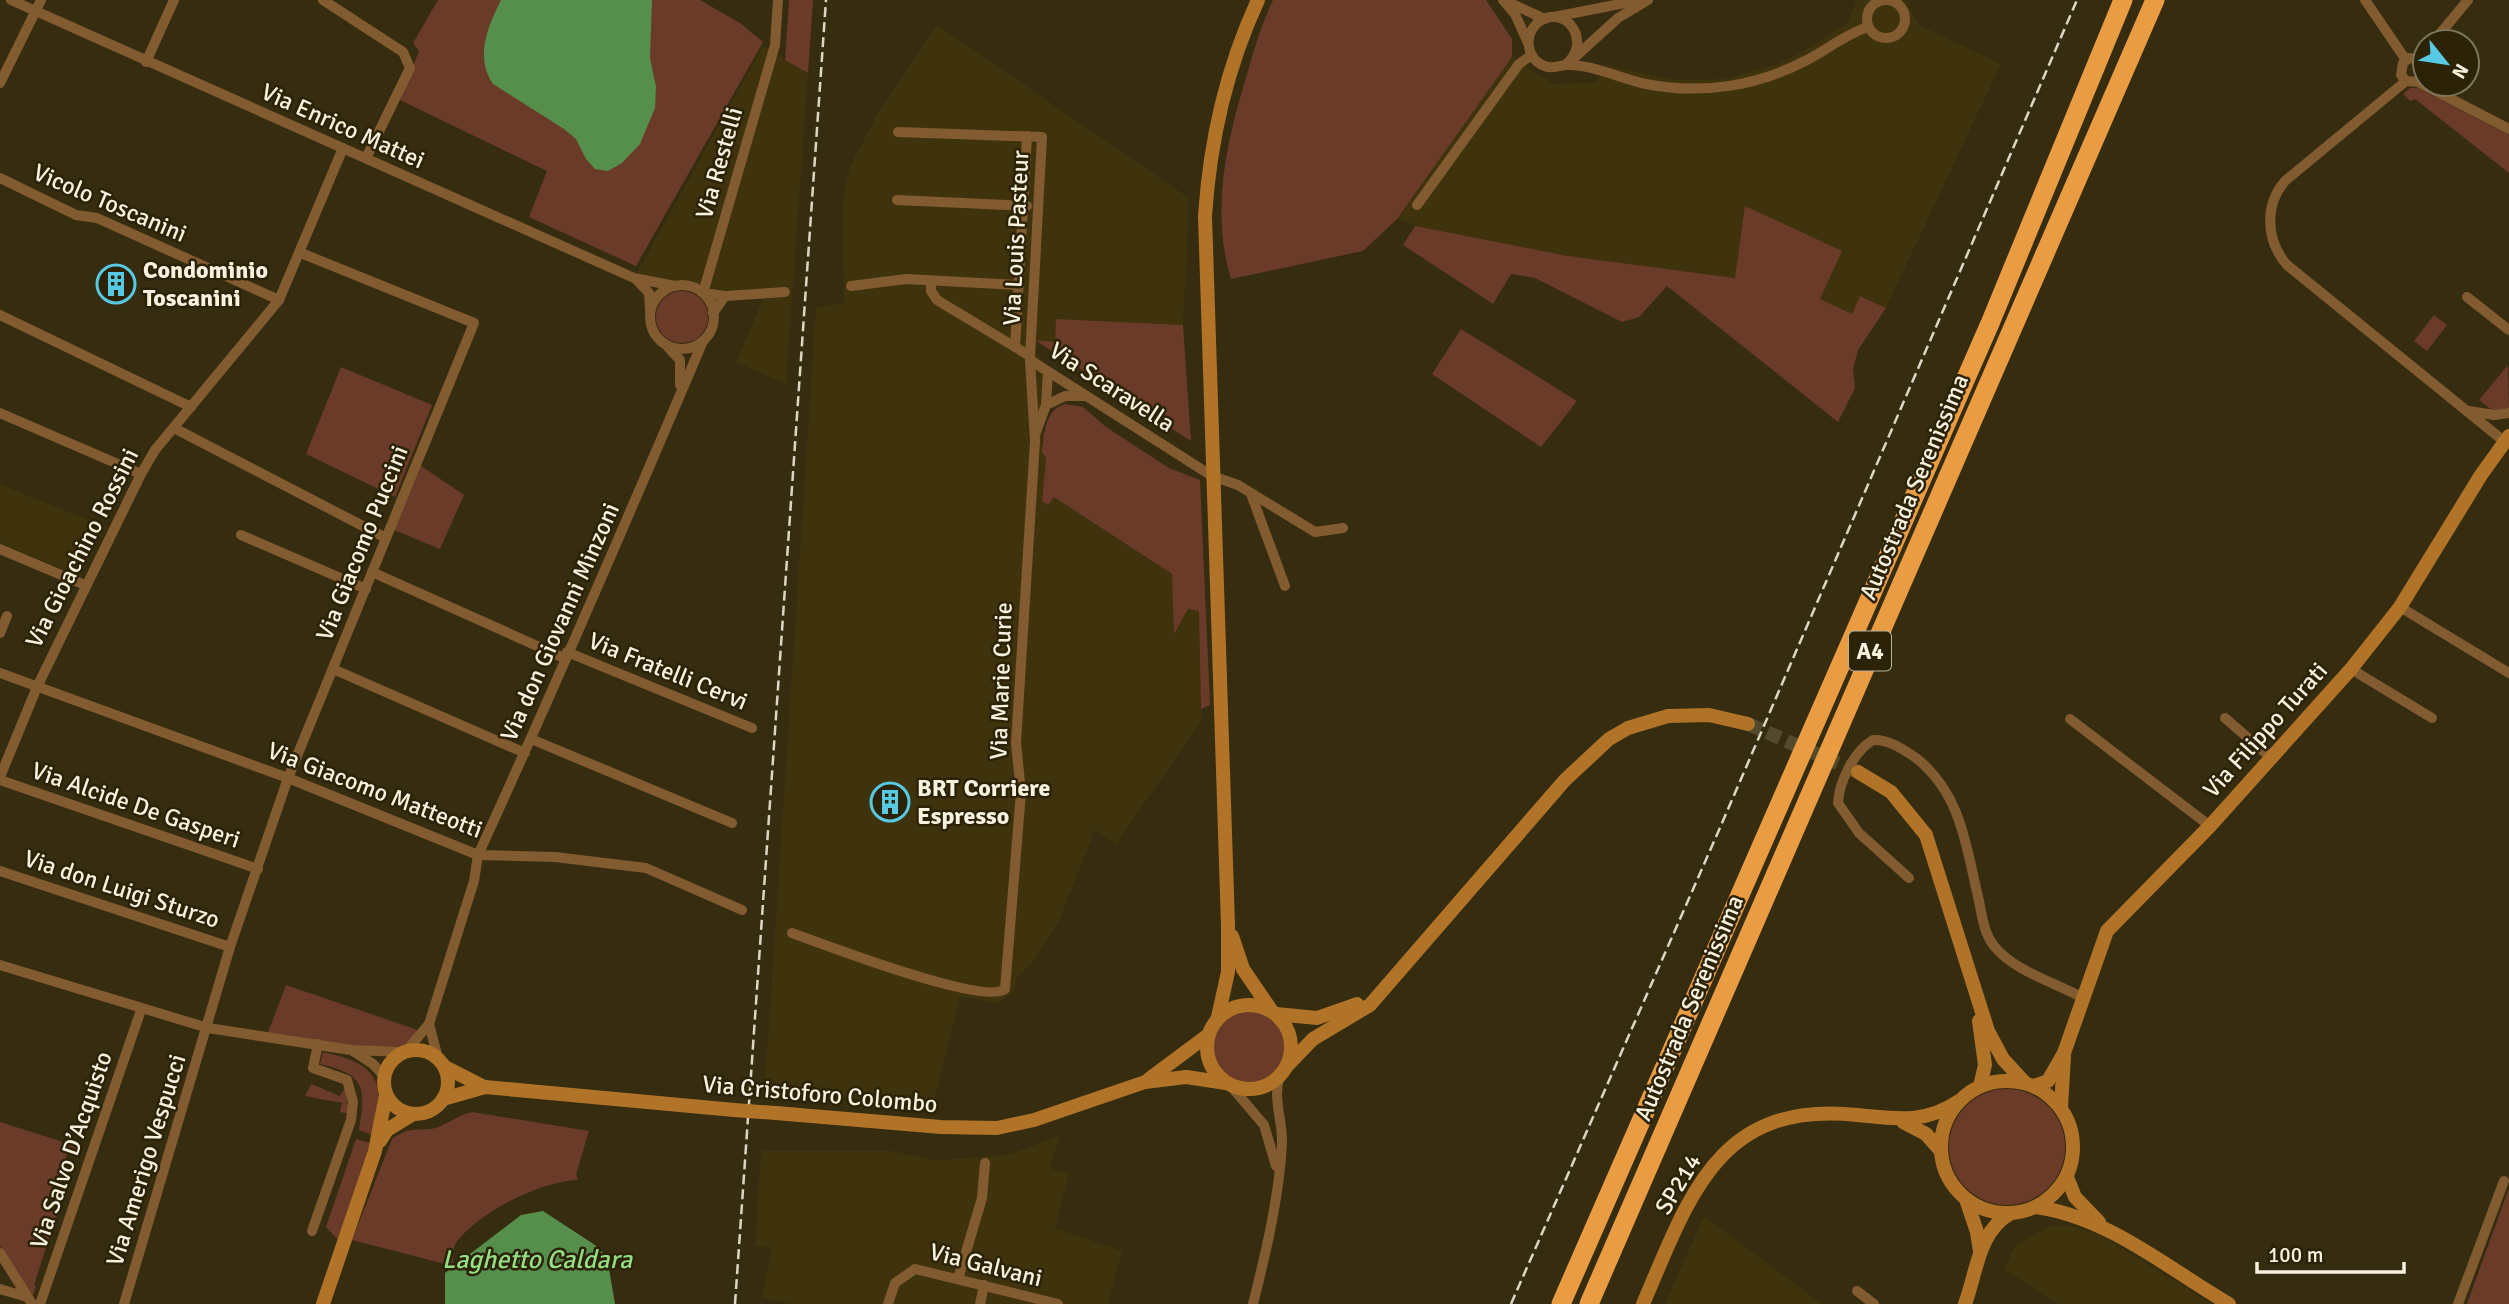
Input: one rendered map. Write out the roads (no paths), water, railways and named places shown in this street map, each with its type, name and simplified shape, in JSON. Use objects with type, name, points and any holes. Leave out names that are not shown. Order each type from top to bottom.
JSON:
[{"type":"highway","name":"Autostrada Serenissima","points":[[1561,1304],[1991,321],[2123,0]]},
{"type":"highway","name":"Autostrada Serenissima","points":[[1589,1304],[2155,0]]},
{"type":"street","name":"Via Enrico Mattei","points":[[11,0],[36,14],[634,278],[675,286]]},
{"type":"street","points":[[0,83],[41,0]]},
{"type":"street","points":[[146,62],[174,0]]},
{"type":"street","points":[[323,0],[403,52],[409,60],[410,68],[366,159]]},
{"type":"street","name":"Via Restelli","points":[[703,293],[775,44],[778,0]]},
{"type":"street","points":[[1258,0],[1224,91],[1207,190],[1205,271],[1228,925],[1228,972],[1218,1017],[1208,1035],[1209,1062],[1258,1114],[1268,1133],[1277,1182]]},
{"type":"street","points":[[1504,0],[1549,18],[1562,19],[1574,29],[1580,48],[1595,68]]},
{"type":"street","points":[[1504,0],[1515,14],[1530,50],[1549,68],[1569,62],[1660,87],[1729,86],[1756,81],[1799,64],[1847,35],[1868,27]]},
{"type":"street","points":[[1417,205],[1530,50],[1532,29],[1549,18],[1640,0]]},
{"type":"street","points":[[1595,68],[1588,55],[1594,42],[1618,18],[1648,0]]},
{"type":"street","points":[[2365,0],[2406,60]]},
{"type":"street","points":[[2445,28],[2468,0]]},
{"type":"street","points":[[1569,62],[1580,48],[1594,42]]},
{"type":"street","points":[[2411,59],[2406,60],[2400,71],[2411,76]]},
{"type":"street","points":[[2411,83],[2285,181],[2273,201],[2271,229],[2275,246],[2287,265],[2466,410],[2507,439]]},
{"type":"street","points":[[2451,98],[2509,129]]},
{"type":"street","points":[[898,132],[1027,136]]},
{"type":"street","name":"Via Louis Pasteur","points":[[1015,346],[1027,136],[1042,137],[1030,358]]},
{"type":"street","name":"Via Gioachino Rossini","points":[[0,778],[37,687],[141,474],[155,450],[279,300],[343,148]]},
{"type":"street","name":"Vicolo Toscanini","points":[[0,178],[76,215],[97,218],[279,300]]},
{"type":"street","points":[[897,200],[1038,206]]},
{"type":"street","name":"Via Giacomo Puccini","points":[[258,869],[288,778],[474,323],[301,253]]},
{"type":"street","points":[[634,278],[649,293],[652,329],[664,345],[683,349],[703,341],[710,332],[713,313],[725,296]]},
{"type":"street","points":[[851,286],[906,279],[1034,290]]},
{"type":"street","name":"Via Scaravella","points":[[931,281],[931,291],[937,300],[1015,346],[1048,372],[1212,476],[1251,494],[1315,532],[1343,528]]},
{"type":"street","points":[[650,310],[661,293],[675,286],[694,287],[703,293],[725,296],[785,292]]},
{"type":"street","points":[[703,293],[713,313]]},
{"type":"street","points":[[2467,297],[2509,330]]},
{"type":"street","points":[[0,315],[191,407]]},
{"type":"street","name":"Via don Giovanni Minzoni","points":[[429,1024],[474,881],[478,855],[566,655],[609,566],[703,341]]},
{"type":"street","name":"Via don Giovanni Minzoni","points":[[664,345],[680,360],[682,368],[676,405]]},
{"type":"street","name":"Via Marie Curie","points":[[792,933],[954,987],[990,994],[999,994],[1005,989],[1021,792],[1016,731],[1035,441],[1030,358]]},
{"type":"street","points":[[1035,441],[1046,405],[1048,372]]},
{"type":"street","points":[[1046,405],[1065,396],[1086,396]]},
{"type":"street","points":[[2466,410],[2494,415],[2509,413]]},
{"type":"street","points":[[0,413],[141,474]]},
{"type":"street","points":[[174,428],[386,538]]},
{"type":"street","name":"Via Filippo Turati","points":[[2061,1107],[2064,1053],[2081,997],[2107,931],[2210,826],[2351,669],[2400,607],[2481,475],[2507,439]]},
{"type":"street","points":[[1251,494],[1285,586]]},
{"type":"street","points":[[241,535],[366,589]]},
{"type":"street","points":[[0,549],[85,585]]},
{"type":"street","name":"Via Fratelli Cervi","points":[[372,572],[566,655],[752,728]]},
{"type":"street","points":[[2400,607],[2509,673]]},
{"type":"street","points":[[0,633],[6,616]]},
{"type":"street","points":[[333,669],[524,753]]},
{"type":"street","points":[[2351,669],[2432,718]]},
{"type":"street","name":"Via Giacomo Matteotti","points":[[0,673],[288,778],[478,855],[555,857],[646,868],[742,910]]},
{"type":"street","points":[[1228,1084],[1257,1088],[1283,1071],[1313,1039],[1370,1005],[1565,780],[1609,739],[1628,728],[1668,716],[1709,715],[1748,724]]},
{"type":"street","points":[[2070,719],[2210,826]]},
{"type":"street","points":[[2225,719],[2270,757]]},
{"type":"street","points":[[531,739],[732,823]]},
{"type":"street","points":[[1909,877],[1858,833],[1839,803],[1841,789],[1856,756],[1862,747],[1872,740],[1890,743],[1913,756],[1928,768],[1949,793],[1959,814],[1984,924],[1993,944],[2018,964],[2081,997]]},
{"type":"street","points":[[1858,772],[1891,792],[1926,835],[1977,1002],[1997,1051],[2029,1084],[2061,1107],[2073,1134],[2074,1149],[2067,1177],[2053,1194],[2036,1207]]},
{"type":"street","name":"Via Alcide De Gasperi","points":[[0,778],[258,869]]},
{"type":"street","name":"Via Amerigo Vespucci","points":[[124,1304],[230,947],[258,869]]},
{"type":"street","name":"Via don Luigi Sturzo","points":[[0,871],[230,947]]},
{"type":"street","points":[[1228,925],[1243,969],[1285,1025],[1290,1038],[1291,1053],[1276,1097],[1282,1142],[1266,1251],[1253,1304]]},
{"type":"street","points":[[0,965],[141,1010],[208,1028],[351,1050],[428,1052],[441,1062]]},
{"type":"street","points":[[1218,1017],[1243,1004],[1317,1018],[1378,995]]},
{"type":"street","points":[[1977,1002],[1985,1065],[1980,1086]]},
{"type":"street","name":"Via Salvo D’Acquisto","points":[[40,1304],[141,1010]]},
{"type":"street","points":[[323,1304],[375,1152],[386,1095],[384,1076],[394,1058],[429,1024],[448,1084],[443,1099],[425,1113],[413,1114],[397,1108],[386,1095]]},
{"type":"street","name":"Via Cristoforo Colombo","points":[[1145,1082],[1208,1035]]},
{"type":"street","points":[[312,1231],[351,1120],[353,1102],[346,1080],[313,1068],[318,1044]]},
{"type":"street","points":[[351,1050],[373,1064],[384,1076]]},
{"type":"street","name":"Via Filippo Turati","points":[[2029,1084],[2048,1080],[2064,1053]]},
{"type":"street","name":"Via Cristoforo Colombo","points":[[441,1062],[485,1087]]},
{"type":"street","name":"Via Cristoforo Colombo","points":[[443,1099],[485,1087],[941,1127],[997,1128],[1034,1120],[1145,1082],[1186,1077],[1228,1084]]},
{"type":"street","points":[[2029,1084],[2002,1081],[1980,1086],[1959,1101],[1943,1130],[1941,1151],[1952,1184],[1966,1199],[1995,1212],[2011,1213],[2036,1207],[2066,1211],[2105,1228],[2229,1304]]},
{"type":"street","name":"SP214","points":[[1643,1304],[1698,1184],[1712,1166],[1745,1136],[1766,1125],[1809,1114],[1843,1114],[1895,1120],[1925,1118],[1959,1101]]},
{"type":"street","points":[[375,1152],[387,1130],[413,1114]]},
{"type":"street","name":"SP214","points":[[1895,1120],[1926,1134],[1941,1151]]},
{"type":"street","points":[[958,1279],[982,1198],[985,1163]]},
{"type":"street","points":[[2067,1177],[2076,1197],[2105,1228]]},
{"type":"street","points":[[2458,1304],[2504,1181]]},
{"type":"street","points":[[1966,1199],[1977,1232],[1980,1254]]},
{"type":"street","points":[[1965,1304],[1980,1254],[1993,1226],[2011,1213]]},
{"type":"street","points":[[0,1253],[30,1301]]},
{"type":"street","name":"Via Galvani","points":[[888,1304],[895,1283],[905,1273],[921,1269],[1058,1304]]},
{"type":"street","points":[[980,1304],[984,1285]]},
{"type":"street","points":[[0,1289],[30,1301]]},
{"type":"street","points":[[1857,1291],[1874,1304]]},
{"type":"water","points":[[501,0],[652,0],[650,58],[656,87],[655,108],[640,144],[622,163],[608,171],[595,169],[586,159],[576,139],[564,129],[493,84],[485,63],[485,42]]},
{"type":"water","name":"Laghetto Caldara","points":[[543,1211],[595,1245],[607,1257],[615,1304],[445,1304],[445,1273],[521,1215]]},
{"type":"tunnel","points":[[1748,724],[1858,772]]},
{"type":"railway","points":[[735,1304],[826,0]]},
{"type":"railway","points":[[1511,1304],[2077,0]]},
{"type":"place","name":"Condominio Toscanini","points":[[116,284]]},
{"type":"place","name":"BRT Corriere Espresso","points":[[890,802]]}]
